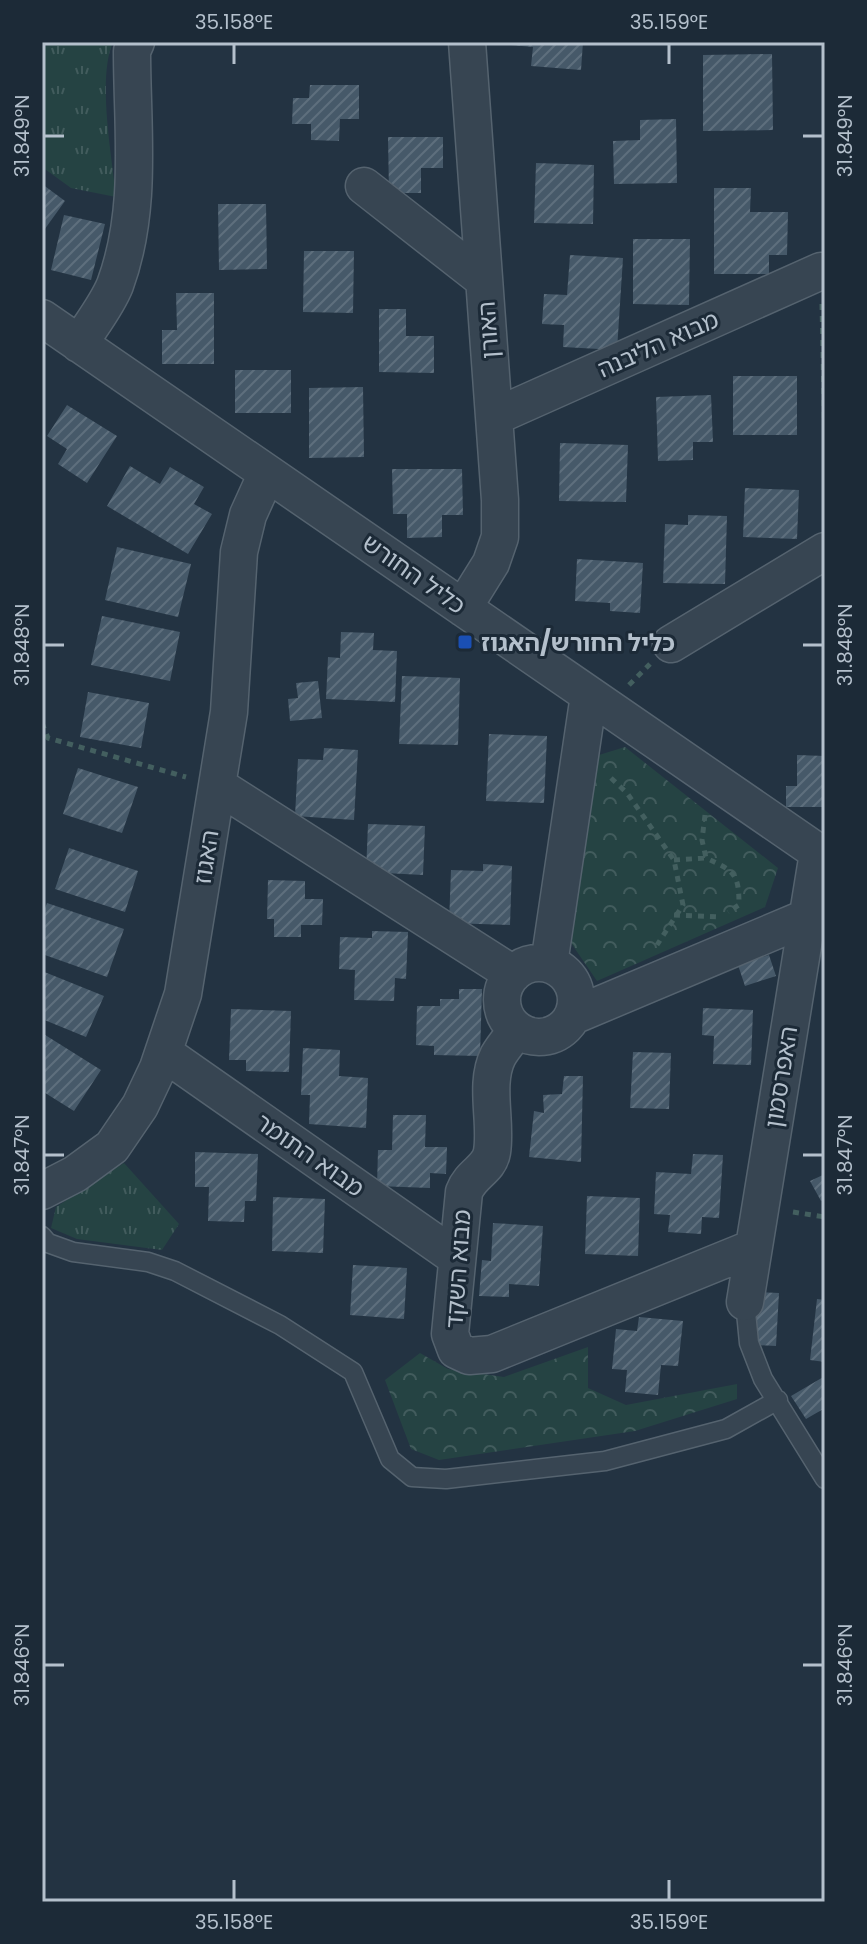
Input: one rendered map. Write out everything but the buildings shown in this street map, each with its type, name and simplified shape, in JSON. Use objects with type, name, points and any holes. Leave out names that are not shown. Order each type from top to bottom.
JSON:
[{"type":"street","points":[[79,344],[114,288],[125,251],[135,190],[132,51],[136,42]]},
{"type":"street","name":"האורן","points":[[463,608],[491,563],[500,537],[467,42]]},
{"type":"street","points":[[364,186],[484,280]]},
{"type":"street","name":"מבוא הליבנה","points":[[494,417],[821,271]]},
{"type":"street","name":"כליל החורש","points":[[42,318],[822,855]]},
{"type":"street","name":"האגוז","points":[[42,1191],[75,1174],[112,1147],[140,1106],[164,1053],[183,994],[229,712],[239,552],[248,515],[267,473]]},
{"type":"street","points":[[671,644],[825,551]]},
{"type":"street","points":[[549,964],[580,750],[597,701]]},
{"type":"street","points":[[218,786],[513,974]]},
{"type":"street","name":"האפרסמון","points":[[745,1302],[808,917],[822,855]]},
{"type":"street","points":[[573,1016],[575,991],[570,980],[561,970],[549,964],[523,966],[505,984],[503,1009],[508,1021],[517,1030],[533,1037],[546,1037],[558,1032],[573,1016],[808,917]]},
{"type":"street","name":"מבוא השקד","points":[[517,1030],[497,1058],[493,1084],[492,1154],[483,1169],[469,1178],[464,1192],[450,1334],[456,1350],[469,1356],[492,1354],[753,1248]]},
{"type":"street","name":"מבוא התומר","points":[[164,1053],[457,1258]]},
{"type":"lane","points":[[42,1236],[48,1243],[73,1252],[148,1262],[175,1271],[280,1325],[353,1372],[390,1459],[412,1477],[446,1479],[605,1461],[726,1429],[778,1400]]},
{"type":"lane","points":[[745,1302],[749,1343],[763,1379],[825,1479]]},
{"type":"path","points":[[821,271],[825,451]]},
{"type":"path","points":[[597,701],[671,644]]},
{"type":"path","points":[[42,723],[48,738],[218,786]]},
{"type":"path","points":[[580,750],[627,793],[674,860],[683,905],[674,915],[630,992]]},
{"type":"path","points":[[706,858],[702,840],[711,779]]},
{"type":"path","points":[[674,860],[706,858],[730,870],[739,881],[739,905],[720,917],[674,915]]},
{"type":"green space","points":[[61,42],[113,42],[108,58],[106,96],[116,197],[71,188],[42,167],[42,47]]},
{"type":"green space","points":[[625,747],[778,868],[765,907],[597,981],[569,940],[599,755]]},
{"type":"green space","points":[[124,1163],[179,1224],[162,1250],[77,1239],[51,1228],[56,1207]]},
{"type":"green space","points":[[588,1347],[588,1388],[626,1405],[737,1384],[737,1399],[635,1431],[439,1460],[411,1449],[385,1380],[420,1353],[448,1369],[504,1377]]},
{"type":"place","name":"כליל החורש/האגוז","points":[[465,642]]}]
